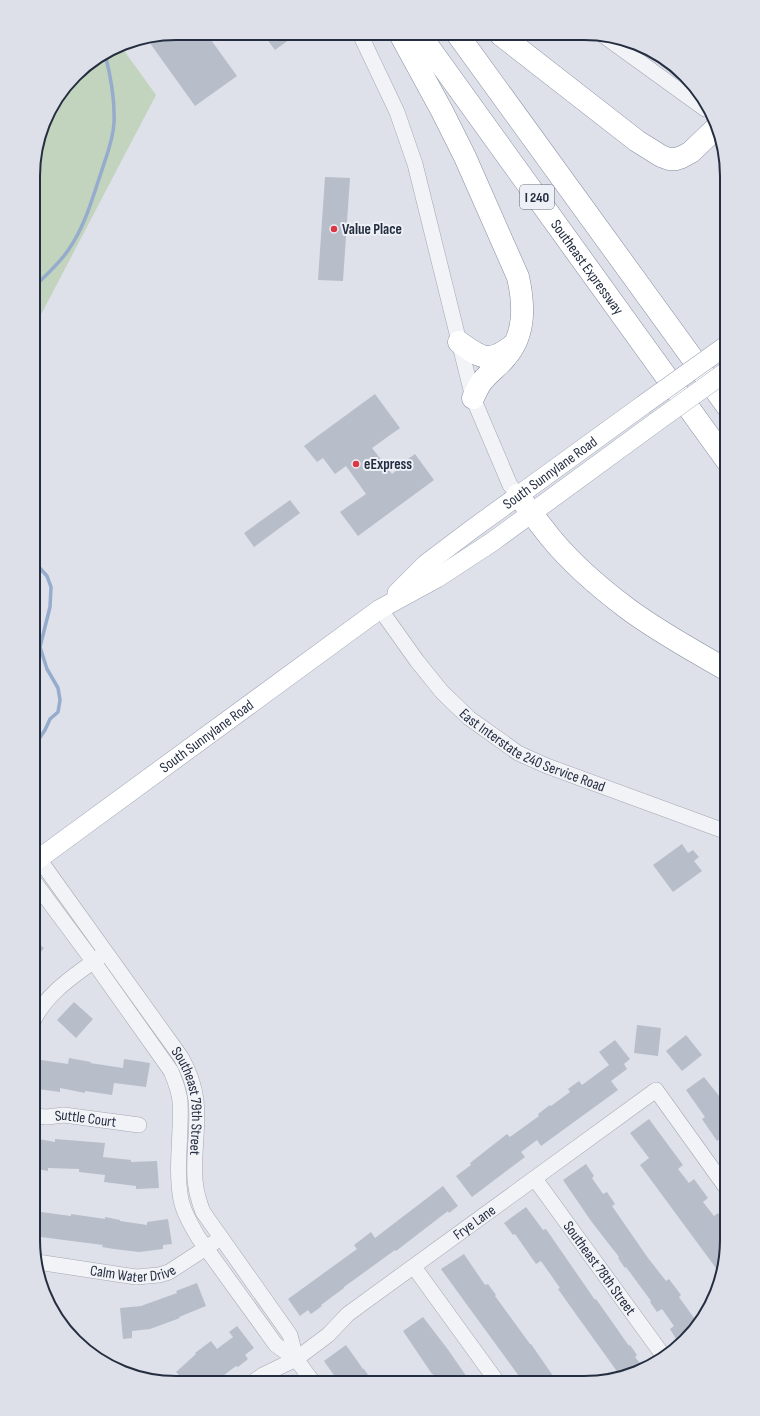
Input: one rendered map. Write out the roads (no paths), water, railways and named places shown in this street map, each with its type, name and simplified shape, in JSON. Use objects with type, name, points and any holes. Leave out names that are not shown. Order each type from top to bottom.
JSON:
[{"type":"highway","points":[[403,40],[462,150],[518,277],[522,296],[522,318],[515,344],[507,356],[483,380],[473,398]]},
{"type":"highway","name":"Southeast Expressway","points":[[424,40],[720,451]]},
{"type":"highway","name":"I 240","points":[[462,40],[720,396]]},
{"type":"highway","points":[[507,40],[637,141],[661,156],[669,159],[682,157],[690,152],[712,130]]},
{"type":"highway","points":[[459,342],[474,353],[492,357],[502,354],[515,344]]},
{"type":"highway","points":[[518,495],[550,538],[599,585],[629,610],[720,666]]},
{"type":"main road","name":"South Sunnylane Road","points":[[380,609],[426,564],[518,495],[720,350]]},
{"type":"main road","name":"South Sunnylane Road","points":[[40,858],[380,609],[437,578],[492,542],[720,376]]},
{"type":"street","points":[[363,40],[397,112],[415,164],[473,398],[510,485],[518,495]]},
{"type":"street","points":[[615,44],[700,105]]},
{"type":"street","name":"East Interstate 240 Service Road","points":[[380,609],[417,661],[442,692],[469,718],[518,753],[547,766],[720,829]]},
{"type":"street","name":"Southeast 79th Street","points":[[40,866],[106,952],[176,1048],[188,1069],[193,1084],[196,1101],[195,1180],[198,1198],[203,1212],[290,1335],[296,1359]]},
{"type":"street","name":"Southeast 79th Street","points":[[40,889],[164,1059],[171,1071],[180,1099],[179,1181],[182,1201],[188,1219],[206,1248],[276,1345],[296,1359],[309,1376]]},
{"type":"street","points":[[40,1009],[57,990],[106,952]]},
{"type":"street","name":"Frye Lane","points":[[280,1376],[296,1359],[328,1335],[348,1314],[656,1090],[720,1179]]},
{"type":"street","name":"Suttle Court","points":[[40,1116],[64,1115],[139,1125]]},
{"type":"street","name":"Southeast 78th Street","points":[[535,1179],[661,1352]]},
{"type":"street","name":"Calm Water Drive","points":[[42,1263],[136,1277],[149,1276],[169,1272],[220,1238]]},
{"type":"street","points":[[414,1267],[493,1376]]},
{"type":"street","name":"Frye Lane","points":[[260,1376],[296,1359]]},
{"type":"waterway","points":[[40,281],[53,269],[75,240],[88,212],[109,149],[114,123],[114,106],[111,80],[106,59]]},
{"type":"waterway","points":[[40,568],[47,576],[51,587],[50,607],[40,647]]},
{"type":"waterway","points":[[40,647],[47,669],[58,688],[60,700],[58,712],[50,719],[40,737]]},
{"type":"place","name":"Value Place","points":[[334,229]]},
{"type":"place","name":"eExpress","points":[[356,464]]}]
